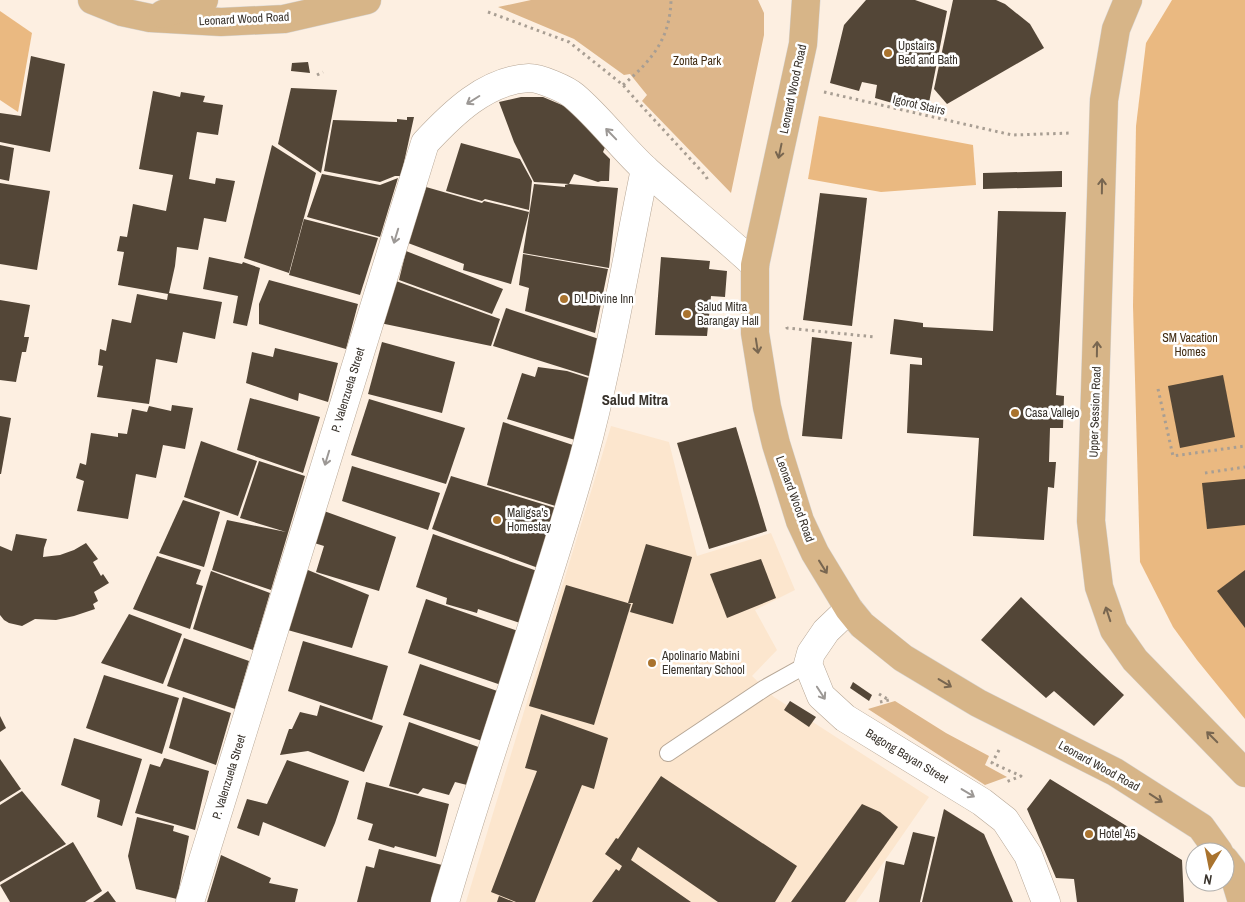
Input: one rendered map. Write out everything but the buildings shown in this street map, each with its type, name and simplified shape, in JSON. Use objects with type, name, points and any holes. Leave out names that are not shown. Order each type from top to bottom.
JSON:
[{"type":"main road","name":"Leonard Wood Road","points":[[92,0],[122,12],[150,18],[221,22],[284,19],[367,0]]},
{"type":"main road","points":[[150,18],[204,0]]},
{"type":"main road","points":[[254,0],[256,8],[264,14],[284,19]]},
{"type":"main road","name":"Upper Session Road","points":[[1128,0],[1116,29],[1104,100],[1091,521],[1099,586],[1114,630],[1134,660],[1245,773]]},
{"type":"main road","name":"Leonard Wood Road","points":[[807,1],[803,44],[755,265],[755,333],[767,407],[785,478],[815,553],[849,609],[862,625],[903,658],[978,703],[1115,772],[1201,827],[1212,842]]},
{"type":"main road","points":[[1235,880],[1242,902]]},
{"type":"street","name":"P. Valenzuela Street","points":[[190,902],[425,143],[449,116],[489,90],[507,82],[530,78],[553,85],[573,95],[645,169],[755,265]]},
{"type":"street","points":[[445,902],[470,817],[566,520],[583,459],[600,392],[645,169]]},
{"type":"street","points":[[808,664],[811,653],[826,631],[849,609]]},
{"type":"street","name":"Bagong Bayan Street","points":[[808,664],[820,696],[845,718],[982,802],[1005,820],[1028,856],[1046,902]]},
{"type":"lane","points":[[668,753],[765,688],[808,664]]},
{"type":"path","points":[[623,85],[657,51],[671,16],[671,0]]},
{"type":"path","points":[[317,75],[323,72]]},
{"type":"path","name":"Igorot Stairs","points":[[821,92],[1012,135],[1072,133]]},
{"type":"path","points":[[787,328],[875,337]]},
{"type":"path","points":[[1158,389],[1173,456],[1245,446]]},
{"type":"path","points":[[1205,474],[1245,467]]},
{"type":"path","points":[[879,694],[889,700]]},
{"type":"path","points":[[992,763],[999,750]]},
{"type":"shaded area","name":"Apolinario Mabini Elementary School","points":[[611,426],[669,442],[697,556],[771,533],[795,590],[755,610],[777,650],[752,676],[774,697],[929,797],[856,902],[466,902]]},
{"type":"green space","name":"Zonta Park","points":[[531,0],[758,0],[764,13],[764,35],[731,193],[642,101],[647,95],[630,74],[624,75],[574,39],[498,7]]},
{"type":"green space","name":"SM Vacation Homes","points":[[1172,0],[1245,0],[1245,719],[1173,627],[1140,562],[1133,306],[1136,126],[1146,43]]},
{"type":"green space","points":[[0,11],[32,33],[18,112],[0,100]]},
{"type":"green space","points":[[819,116],[973,145],[976,185],[881,192],[808,179]]},
{"type":"green space","points":[[895,701],[946,733],[989,756],[985,765],[1007,777],[985,785],[868,709]]},
{"type":"place","name":"Upstairs Bed and Bath","points":[[888,53]]},
{"type":"place","name":"DL Divine Inn","points":[[564,299]]},
{"type":"place","name":"Salud Mitra Barangay Hall","points":[[687,314]]},
{"type":"place","name":"Casa Vallejo","points":[[1015,413]]},
{"type":"place","name":"Maligsa's Homestay","points":[[497,520]]},
{"type":"place","name":"Apolinario Mabini Elementary School","points":[[652,663]]},
{"type":"place","name":"Hotel 45","points":[[1089,834]]},
{"type":"district","name":"Salud Mitra","points":[[635,399]]}]
